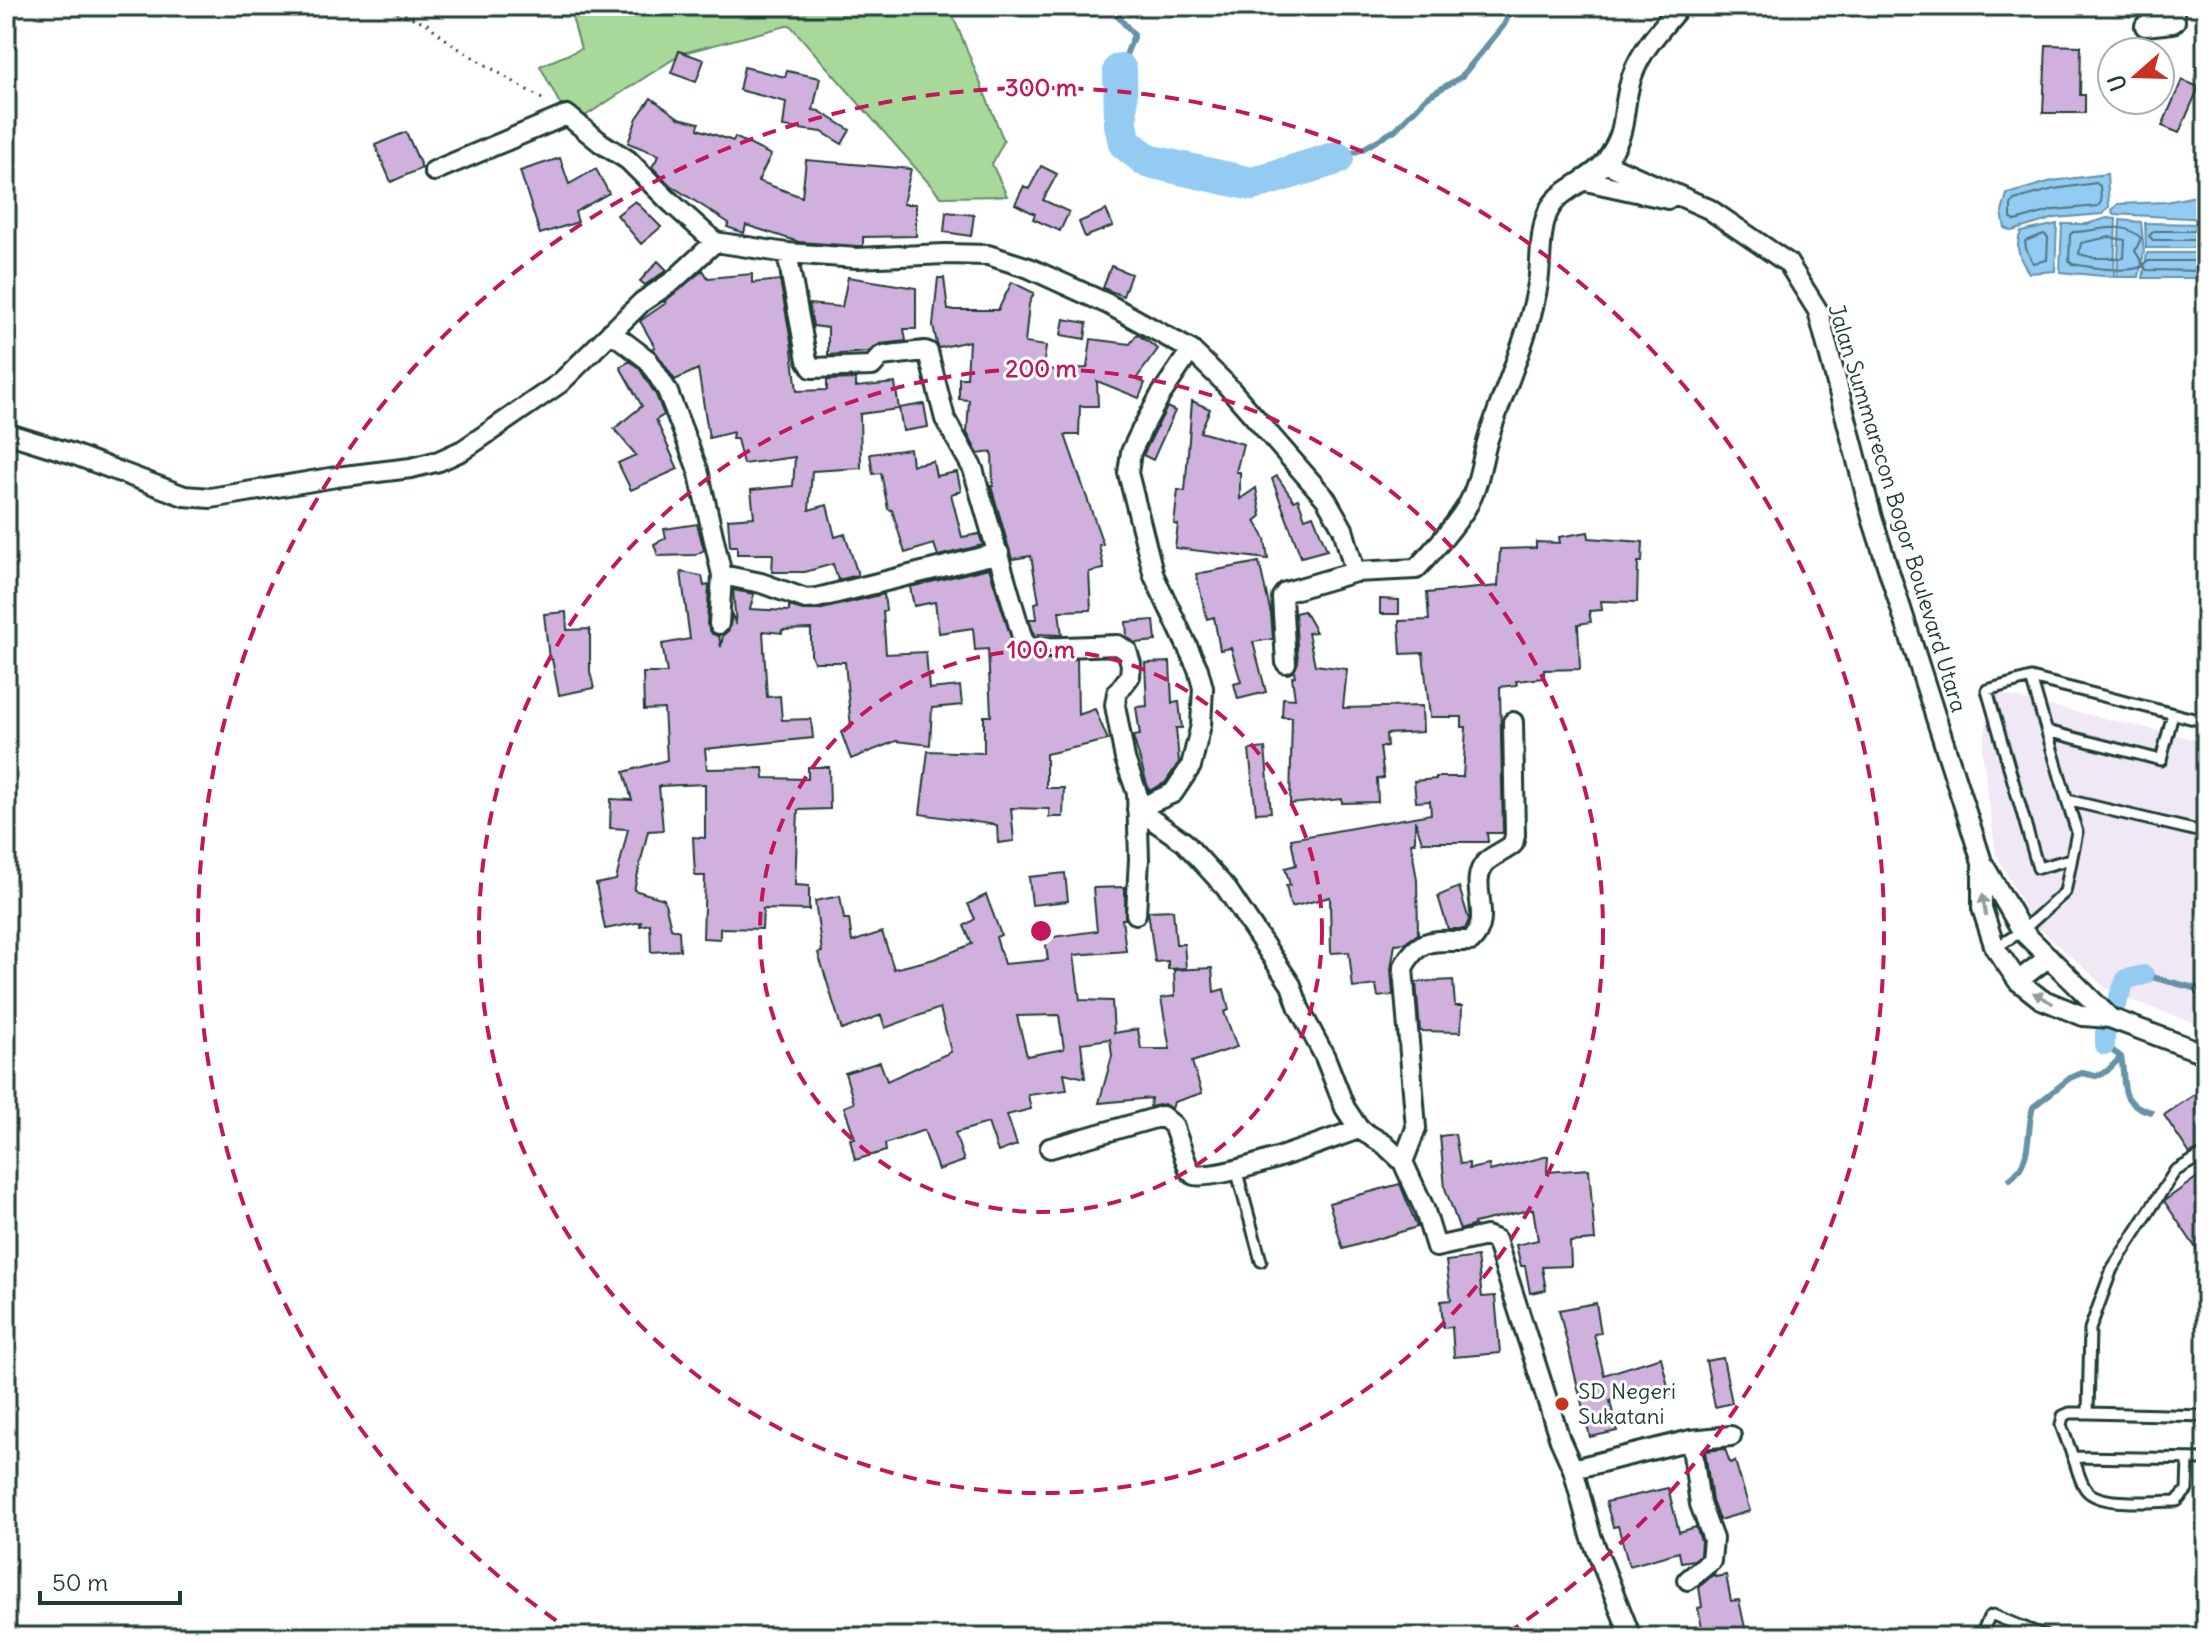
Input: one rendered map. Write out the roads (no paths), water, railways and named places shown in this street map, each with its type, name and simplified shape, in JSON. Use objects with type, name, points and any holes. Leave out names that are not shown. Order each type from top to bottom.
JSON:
[{"type":"street","points":[[1286,663],[1282,597],[1286,592],[1355,572],[1416,569],[1466,508],[1530,321],[1538,286],[1546,215],[1564,191],[1586,181],[1605,163],[1624,131],[1629,86],[1639,57],[1680,6]]},
{"type":"street","points":[[2145,26],[2173,23],[2173,6]]},
{"type":"street","points":[[434,171],[567,115],[628,160],[715,242],[787,253],[857,258],[988,255],[1029,268],[1108,304],[1191,350],[1224,382],[1326,499],[1343,529],[1355,572]]},
{"type":"street","name":"Jalan Summarecon Bogor Boulevard Utara","points":[[1605,163],[1709,209],[1788,263],[1818,311],[1872,518],[1982,862],[2022,931],[2110,1018]]},
{"type":"street","name":"Jalan Summarecon Bogor Boulevard Utara","points":[[1586,181],[1709,209]]},
{"type":"street","points":[[6,433],[70,453],[184,496],[211,498],[411,468],[439,461],[463,450],[560,383],[642,302],[673,281],[715,242]]},
{"type":"street","points":[[787,253],[808,364],[812,368],[872,366],[881,356],[928,352],[945,419],[973,469],[999,553],[1018,630],[1029,647],[1118,645],[1127,651],[1131,664],[1130,676],[1117,693],[1115,705],[1125,759],[1137,793],[1139,859],[1136,914]]},
{"type":"street","points":[[611,332],[648,360],[667,390],[698,470],[722,575],[719,624]]},
{"type":"street","points":[[1137,809],[1173,793],[1191,766],[1201,725],[1203,688],[1198,669],[1154,576],[1128,473],[1131,452],[1142,429],[1191,350]]},
{"type":"street","points":[[722,575],[761,583],[806,599],[999,553]]},
{"type":"street","points":[[1403,1162],[1416,1128],[1403,968],[1411,952],[1424,943],[1471,941],[1478,934],[1482,925],[1479,878],[1485,863],[1513,844],[1515,835],[1513,722]]},
{"type":"street","points":[[1137,809],[1184,842],[1226,888],[1291,985],[1345,1108],[1359,1129],[1384,1144],[1403,1162],[1424,1208],[1436,1247],[1486,1236],[1496,1240],[1560,1440],[1573,1469],[1591,1536],[1631,1637]]},
{"type":"street","name":"Jalan Summarecon Bogor Boulevard Utara","points":[[1982,862],[1982,908],[1995,948],[2018,981],[2041,999],[2083,1016],[2110,1018],[2206,1054]]},
{"type":"street","points":[[2018,981],[2049,957]]},
{"type":"street","points":[[1050,1148],[1162,1116],[1173,1125],[1189,1170],[1194,1175],[1236,1169],[1359,1129]]},
{"type":"street","points":[[1573,1469],[1691,1440],[1731,1436]]},
{"type":"street","points":[[1688,1580],[1711,1561],[1713,1539],[1700,1504],[1691,1440]]},
{"type":"lane","points":[[1995,948],[2022,931],[2065,892],[2077,832],[2031,678]]},
{"type":"lane","points":[[2071,859],[2038,868],[1987,690],[2031,678],[2206,722]]},
{"type":"lane","points":[[2047,731],[2161,760],[2173,714]]},
{"type":"lane","points":[[2067,800],[2206,833]]},
{"type":"lane","points":[[2088,1413],[2090,1329],[2112,1269],[2175,1171],[2206,1153]]},
{"type":"lane","points":[[1236,1169],[1261,1261]]},
{"type":"lane","points":[[2188,1459],[2187,1490],[2177,1501],[2103,1500],[2091,1495],[2084,1487],[2061,1425],[2063,1416],[2088,1413],[2206,1416]]},
{"type":"lane","points":[[2073,1457],[2206,1459]]},
{"type":"lane","points":[[1980,1637],[1989,1617],[1993,1615],[2047,1637]]},
{"type":"water","points":[[2107,174],[2109,207],[2103,214],[2055,218],[2012,231],[2005,228],[2002,212],[2007,194],[2052,181]]},
{"type":"water","points":[[2206,194],[2206,219],[2113,214],[2112,210],[2118,204],[2166,202]]},
{"type":"water","points":[[2107,218],[2116,219],[2114,277],[2060,272],[2062,224],[2087,224]]},
{"type":"water","points":[[2120,220],[2141,222],[2144,252],[2139,277],[2117,277]]},
{"type":"water","points":[[2145,223],[2206,224],[2206,248],[2146,248]]},
{"type":"water","points":[[2057,224],[2055,271],[2029,273],[2019,253],[2021,232]]},
{"type":"water","points":[[2147,253],[2206,253],[2206,278],[2143,278]]},
{"type":"waterway","points":[[1109,6],[1134,35],[1120,70]]},
{"type":"waterway","points":[[1337,158],[1361,150],[1395,130],[1427,97],[1461,77],[1504,25],[1513,6]]},
{"type":"waterway","points":[[1120,70],[1121,125],[1125,143],[1148,161],[1252,184],[1337,158]]},
{"type":"waterway","points":[[2144,975],[2206,991]]},
{"type":"waterway","points":[[2105,1045],[2105,1033],[2126,979],[2144,975]]},
{"type":"waterway","points":[[2010,1179],[2026,1155],[2033,1107],[2070,1078],[2082,1073],[2096,1076],[2107,1071],[2121,1057],[2105,1045]]},
{"type":"waterway","points":[[2121,1057],[2128,1097],[2132,1103],[2151,1112]]},
{"type":"place","name":"SD Negeri Sukatani","points":[[1562,1404]]}]
